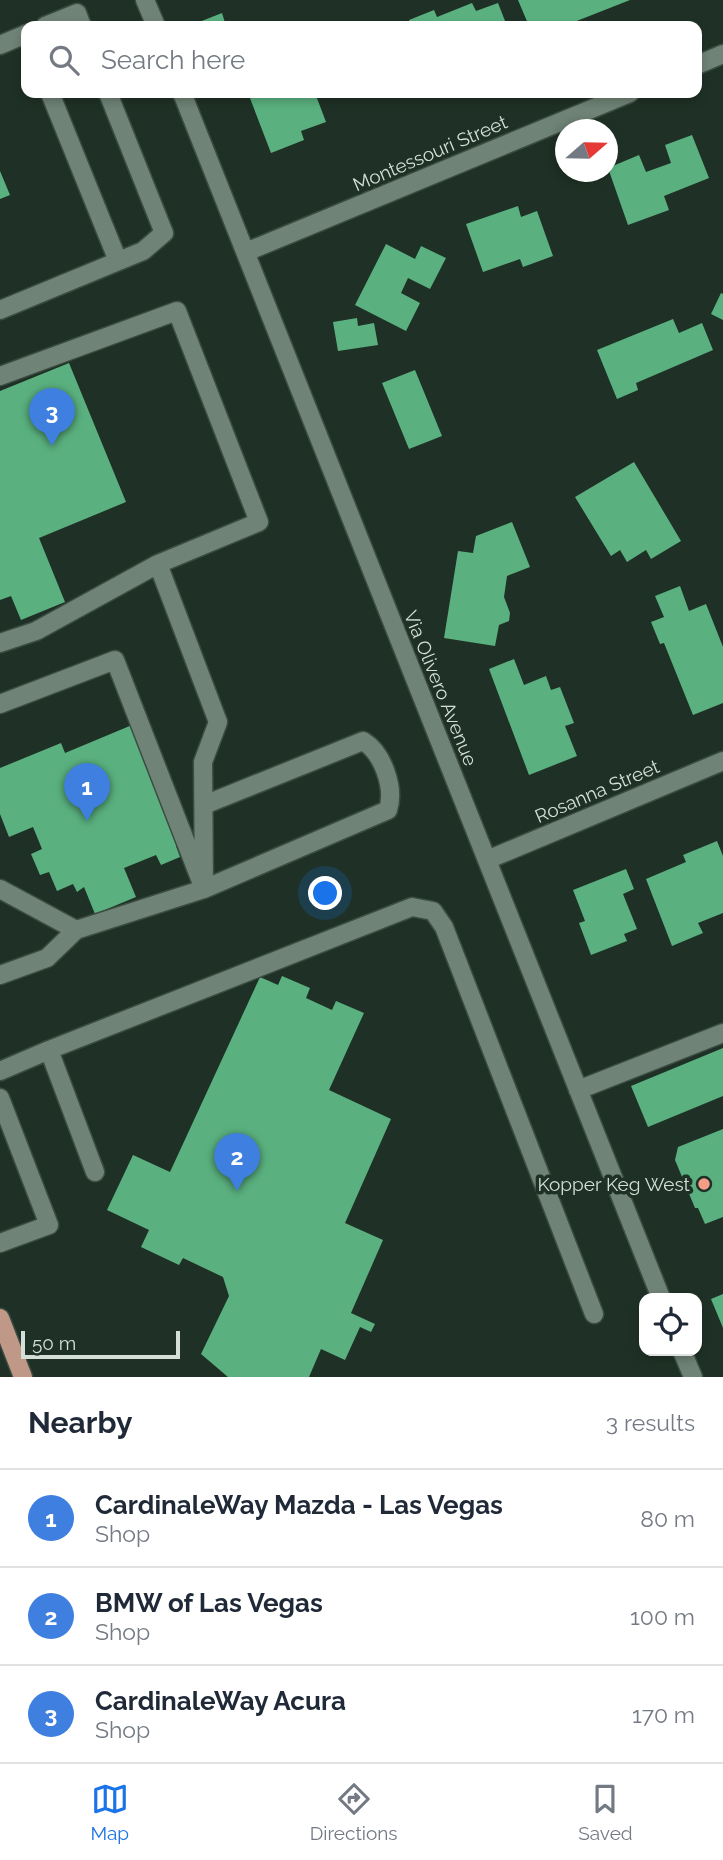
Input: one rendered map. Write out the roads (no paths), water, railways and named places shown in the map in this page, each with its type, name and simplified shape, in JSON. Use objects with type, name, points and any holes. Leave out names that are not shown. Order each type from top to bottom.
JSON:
[{"type":"main road","points":[[0,1318],[23,1377]]},
{"type":"street","points":[[145,0],[154,21]]},
{"type":"street","points":[[57,21],[77,13],[80,21]]},
{"type":"street","points":[[0,45],[21,36]]},
{"type":"street","points":[[702,63],[723,54]]},
{"type":"street","points":[[52,98],[118,261]]},
{"type":"street","points":[[0,310],[143,251],[164,233],[110,98]]},
{"type":"street","name":"Via Olivero Avenue","points":[[184,98],[659,1293]]},
{"type":"street","name":"Montessouri Street","points":[[246,252],[618,98]]},
{"type":"street","points":[[0,376],[177,311],[259,522],[158,564],[36,631],[0,643]]},
{"type":"street","points":[[158,564],[218,722],[203,762],[204,889]]},
{"type":"street","points":[[0,704],[115,660],[204,889]]},
{"type":"street","points":[[0,975],[47,958],[76,930],[204,889],[388,810],[393,795],[375,748],[363,741],[204,805]]},
{"type":"street","name":"Rosanna Street","points":[[487,860],[723,761]]},
{"type":"street","points":[[0,889],[76,930]]},
{"type":"street","points":[[0,1071],[412,907],[433,911],[444,927],[594,1314]]},
{"type":"street","points":[[578,1090],[723,1033]]},
{"type":"street","points":[[49,1050],[95,1172]]},
{"type":"street","points":[[0,1098],[49,1225],[0,1243]]},
{"type":"street","points":[[684,1356],[693,1377]]},
{"type":"place","name":"CardinaleWay Acura","points":[[52,446]]},
{"type":"place","name":"CardinaleWay Mazda - Las Vegas","points":[[87,821]]},
{"type":"place","name":"Kopper Keg West","points":[[704,1184]]},
{"type":"place","name":"BMW of Las Vegas","points":[[237,1191]]}]
